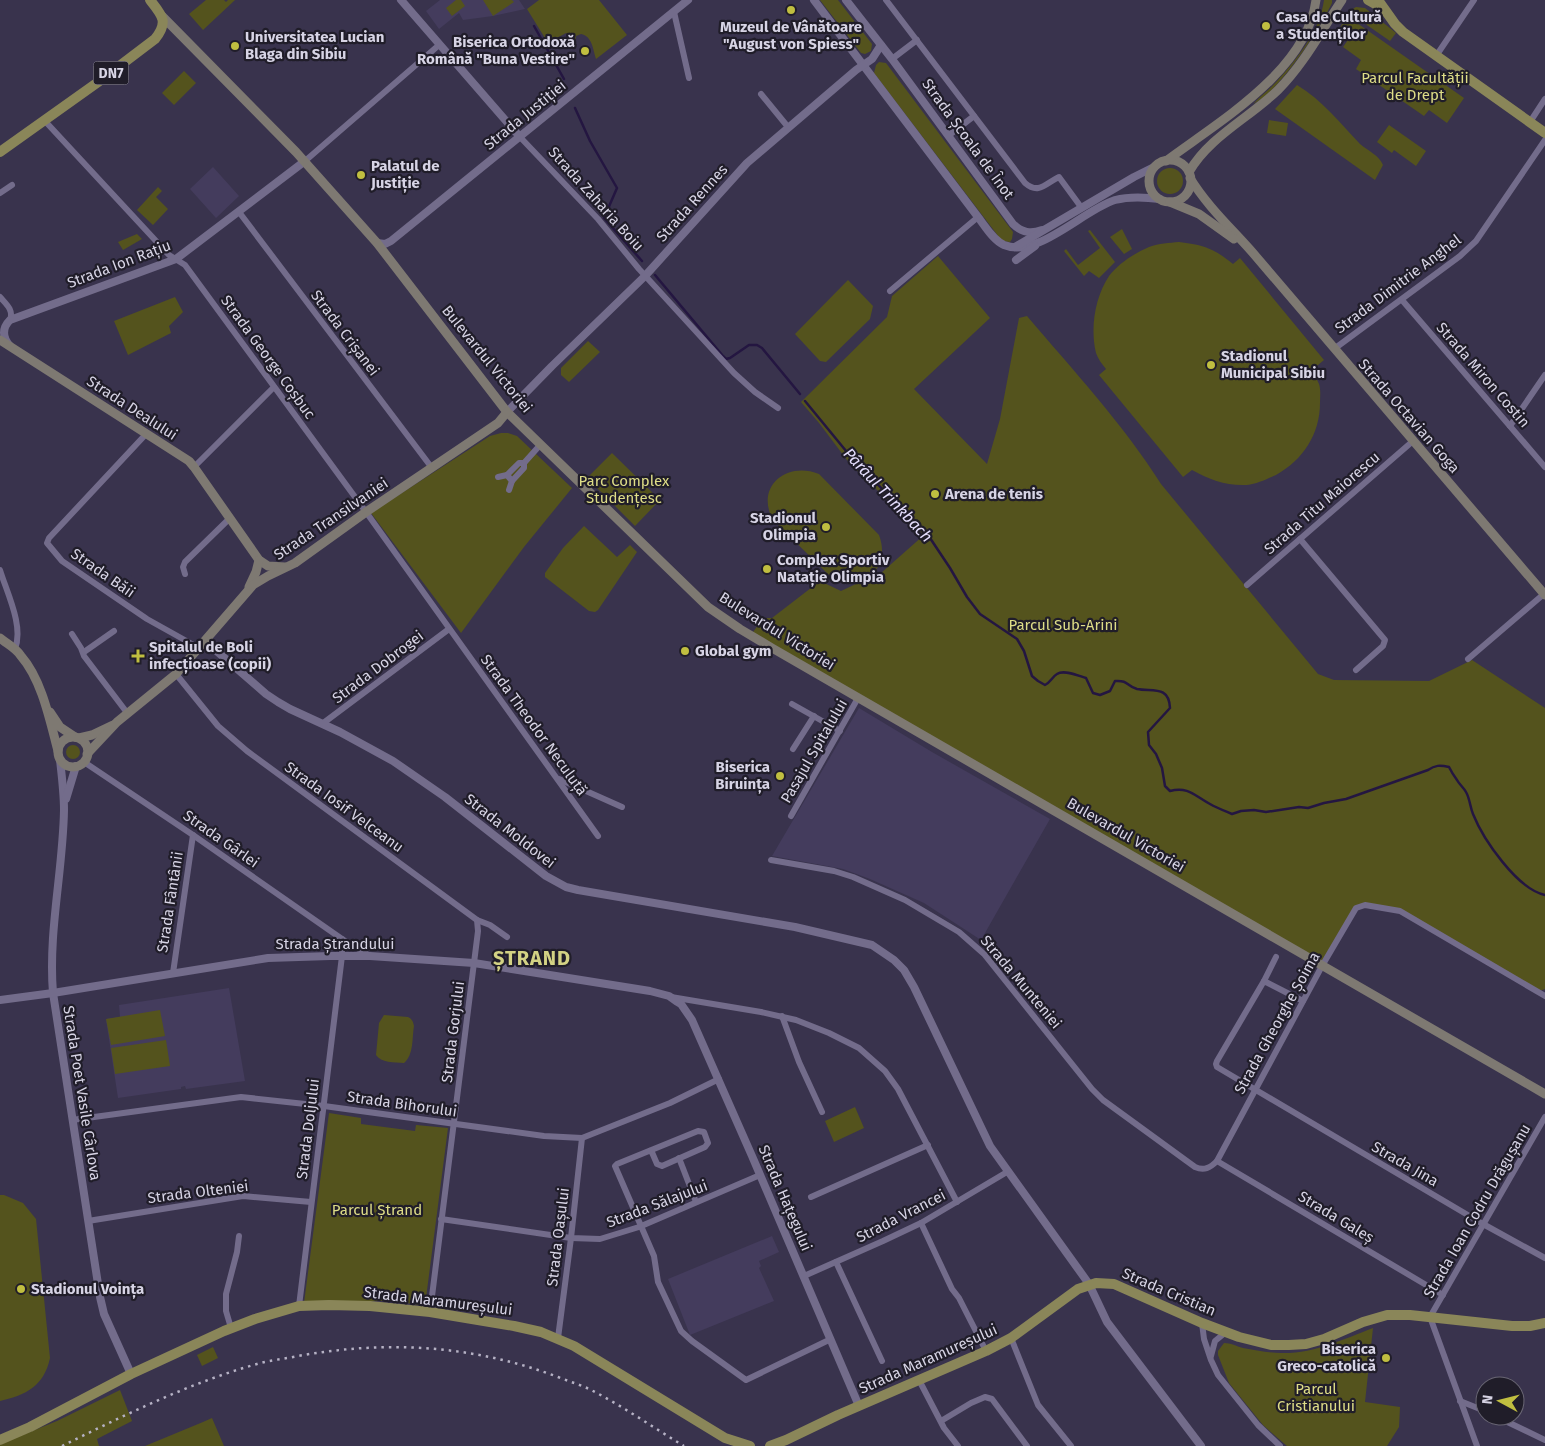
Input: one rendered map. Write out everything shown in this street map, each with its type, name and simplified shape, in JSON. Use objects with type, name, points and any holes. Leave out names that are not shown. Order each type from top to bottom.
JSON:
[{"type":"main road","name":"Bulevardul Victoriei","points":[[150,0],[162,16],[305,161],[377,243],[507,412],[708,607],[740,629],[858,698],[1545,1094]]},
{"type":"main road","points":[[1166,161],[1179,162],[1189,175],[1191,183],[1187,192],[1180,199],[1165,200],[1154,193],[1150,185],[1150,176],[1154,168],[1252,98],[1270,81],[1288,60],[1304,36],[1312,19],[1316,0]]},
{"type":"main road","points":[[1189,175],[1197,158],[1206,148],[1262,104],[1289,78],[1306,57],[1342,0]]},
{"type":"main road","points":[[1368,0],[1380,4],[1403,32],[1545,132]]},
{"type":"main road","name":"DN7","points":[[0,152],[155,39],[163,27],[162,16]]},
{"type":"main road","name":"Strada Octavian Goga","points":[[1189,175],[1203,196],[1545,594]]},
{"type":"main road","name":"Strada Octavian Goga","points":[[1165,200],[1199,214],[1253,253]]},
{"type":"main road","name":"Strada Dealului","points":[[0,340],[189,461],[259,560]]},
{"type":"main road","name":"Strada Transilvaniei","points":[[77,738],[92,735],[117,722],[176,674],[248,589],[260,580],[288,567],[498,423],[507,412]]},
{"type":"main road","points":[[248,589],[259,560],[268,566],[288,567]]},
{"type":"main road","points":[[0,638],[20,654],[30,668],[46,706],[59,756],[67,766],[82,761],[86,745],[60,727],[46,706]]},
{"type":"main road","name":"Strada Transilvaniei","points":[[82,761],[117,722]]},
{"type":"main road","points":[[59,756],[61,742],[65,739],[77,738]]},
{"type":"main road","name":"Strada Cristian","points":[[1090,1284],[1104,1282],[1114,1284],[1202,1323],[1254,1341],[1271,1344],[1306,1344],[1388,1315],[1410,1315],[1512,1326],[1545,1324]]},
{"type":"main road","name":"Strada Maramureșului","points":[[779,1444],[859,1406],[986,1351],[1011,1338],[1078,1289],[1090,1284]]},
{"type":"main road","name":"Strada Maramureșului","points":[[0,1440],[131,1374],[231,1328],[299,1306],[329,1305],[370,1306],[430,1312],[542,1332],[574,1346],[725,1438],[750,1446]]},
{"type":"street","name":"Strada Zaharia Boiu","points":[[401,0],[520,137],[598,219],[645,276],[734,372],[755,392],[778,408]]},
{"type":"street","name":"Strada Justiției","points":[[377,243],[385,244],[390,241],[688,0]]},
{"type":"street","points":[[814,0],[997,240],[1005,245],[1015,247],[1033,245],[1049,237]]},
{"type":"street","name":"Strada Școala de Înot","points":[[846,0],[881,44],[1017,228],[1028,232],[1042,230]]},
{"type":"street","points":[[886,0],[1029,186],[1037,189],[1059,177],[1081,208]]},
{"type":"street","points":[[1436,56],[1474,0]]},
{"type":"street","points":[[674,12],[689,78]]},
{"type":"street","points":[[892,59],[917,40]]},
{"type":"street","points":[[864,65],[875,56],[881,44]]},
{"type":"street","points":[[305,161],[439,45]]},
{"type":"street","name":"Strada Rennes","points":[[507,412],[645,276],[747,164],[788,127],[864,65]]},
{"type":"street","points":[[761,94],[788,127]]},
{"type":"street","points":[[1530,122],[1545,99]]},
{"type":"street","points":[[948,136],[974,116]]},
{"type":"street","name":"Strada George Coșbuc","points":[[44,120],[169,255],[185,265],[366,512],[449,629]]},
{"type":"street","name":"Strada Dimitrie Anghel","points":[[1334,349],[1460,256],[1476,240],[1545,140]]},
{"type":"street","name":"Strada Ion Rațiu","points":[[10,320],[176,259],[305,161]]},
{"type":"street","points":[[1015,247],[1134,177],[1154,168]]},
{"type":"street","points":[[0,193],[12,185]]},
{"type":"street","points":[[1016,260],[1049,237],[1101,206],[1115,200],[1138,197],[1165,200]]},
{"type":"street","name":"Strada Crișanei","points":[[239,212],[432,468]]},
{"type":"street","points":[[890,291],[978,217]]},
{"type":"street","points":[[0,297],[12,314],[4,328],[4,337],[8,345],[14,350]]},
{"type":"street","name":"Strada Miron Costin","points":[[1402,300],[1545,467]]},
{"type":"street","points":[[1510,426],[1545,375]]},
{"type":"street","points":[[194,467],[274,387]]},
{"type":"street","name":"Strada Băii","points":[[147,433],[49,538],[47,543],[62,561],[147,619],[202,644]]},
{"type":"street","name":"Strada Titu Maiorescu","points":[[1246,585],[1413,441]]},
{"type":"street","points":[[498,477],[509,478],[524,468],[524,463],[541,444]]},
{"type":"street","points":[[509,478],[510,490]]},
{"type":"street","points":[[185,574],[183,567],[185,562],[230,518]]},
{"type":"street","points":[[1300,539],[1385,640],[1383,646],[1356,670]]},
{"type":"street","points":[[0,570],[18,629],[18,640],[8,646]]},
{"type":"street","points":[[1468,659],[1545,594]]},
{"type":"street","name":"Strada Dobrogei","points":[[322,724],[449,629]]},
{"type":"street","name":"Strada Theodor Neculuță","points":[[449,629],[598,836]]},
{"type":"street","points":[[84,652],[114,631]]},
{"type":"street","points":[[72,634],[84,652],[84,656],[128,714]]},
{"type":"street","name":"Strada Moldovei","points":[[202,644],[266,694],[290,709],[371,748],[400,766],[445,797],[546,876],[566,887],[802,929],[872,945],[894,960],[909,978],[990,1146],[1007,1172]]},
{"type":"street","name":"Strada Iosif Velceanu","points":[[176,674],[218,726],[240,746],[477,920],[490,925],[507,938]]},
{"type":"street","name":"Pasajul Spitalului","points":[[791,816],[858,698]]},
{"type":"street","points":[[792,704],[840,731]]},
{"type":"street","points":[[794,749],[814,716]]},
{"type":"street","name":"Strada Poet Vasile Cârlova","points":[[59,756],[64,809],[54,932],[53,993],[100,1297],[104,1314],[131,1374]]},
{"type":"street","name":"Strada Poet Vasile Cârlova","points":[[64,809],[82,761]]},
{"type":"street","name":"Strada Gârlei","points":[[82,761],[193,835],[342,939],[370,956]]},
{"type":"street","points":[[558,779],[622,807]]},
{"type":"street","name":"Strada Fântânii","points":[[173,973],[193,835]]},
{"type":"street","name":"Strada Munteniei","points":[[771,860],[834,871],[853,877],[905,900],[959,932],[984,954],[1092,1089],[1103,1100],[1195,1167],[1206,1169],[1216,1161]]},
{"type":"street","name":"Strada Gheorghe Șoima","points":[[1216,1161],[1322,966],[1356,908],[1366,904],[1400,911],[1545,996]]},
{"type":"street","points":[[474,963],[478,931],[477,920]]},
{"type":"street","points":[[342,939],[342,956]]},
{"type":"street","name":"Strada Doljului","points":[[299,1306],[342,956]]},
{"type":"street","name":"Strada Ștrandului","points":[[0,1000],[268,958],[370,956],[474,963],[650,991],[782,1016],[809,1024],[846,1040],[869,1056],[892,1078],[957,1202]]},
{"type":"street","points":[[1276,957],[1264,980],[1303,1001]]},
{"type":"street","name":"Strada Gorjului","points":[[430,1312],[474,963]]},
{"type":"street","name":"Strada Jina","points":[[1264,980],[1216,1064],[1217,1067],[1545,1258]]},
{"type":"street","name":"Strada Ștrandului","points":[[669,996],[681,1004]]},
{"type":"street","name":"Strada Hațegului","points":[[681,1004],[692,1020],[719,1078],[859,1406]]},
{"type":"street","points":[[782,1016],[798,1062],[822,1112]]},
{"type":"street","name":"Strada Bihorului","points":[[72,1120],[241,1097],[323,1106],[544,1136],[582,1138],[670,1103],[719,1078]]},
{"type":"street","name":"Strada Ioan Codru Drăgușanu","points":[[1430,1317],[1545,1117]]},
{"type":"street","points":[[651,1150],[659,1166],[705,1147],[708,1143],[704,1132],[698,1131],[651,1150],[615,1166],[654,1256],[658,1282],[681,1331],[746,1380],[831,1339]]},
{"type":"street","name":"Strada Oașului","points":[[558,1338],[582,1138]]},
{"type":"street","points":[[812,1197],[928,1145]]},
{"type":"street","points":[[679,1158],[696,1202]]},
{"type":"street","name":"Strada Galeș","points":[[1216,1161],[1443,1295]]},
{"type":"street","points":[[1007,1172],[1090,1284],[1107,1322],[1201,1446]]},
{"type":"street","name":"Strada Vrancei","points":[[804,1276],[921,1223],[1007,1172]]},
{"type":"street","name":"Strada Sălajului","points":[[441,1219],[571,1238],[600,1239],[642,1226],[760,1175]]},
{"type":"street","name":"Strada Olteniei","points":[[88,1221],[243,1196],[311,1202]]},
{"type":"street","points":[[921,1223],[952,1290],[959,1298],[986,1351]]},
{"type":"street","points":[[231,1328],[226,1311],[226,1294],[237,1252],[239,1236]]},
{"type":"street","points":[[836,1262],[882,1361]]},
{"type":"street","points":[[1430,1317],[1477,1446]]},
{"type":"street","points":[[1202,1323],[1204,1339],[1218,1375],[1258,1424],[1280,1446]]},
{"type":"street","points":[[1211,1360],[1215,1341],[1226,1332]]},
{"type":"street","points":[[1011,1338],[1038,1405],[1071,1446]]},
{"type":"street","points":[[919,1380],[940,1422],[958,1446]]},
{"type":"street","points":[[940,1422],[971,1403],[985,1397],[992,1399],[1027,1446]]},
{"type":"street","points":[[1460,1401],[1475,1407]]},
{"type":"street","points":[[1516,1426],[1545,1440]]},
{"type":"shaded area","points":[[440,0],[519,0],[525,9],[463,20],[459,13],[439,29],[426,11]]},
{"type":"shaded area","points":[[213,167],[239,196],[216,218],[190,189]]},
{"type":"shaded area","points":[[859,708],[1050,819],[981,940],[924,903],[870,879],[843,869],[772,856]]},
{"type":"shaded area","points":[[229,988],[245,1081],[186,1089],[185,1086],[181,1087],[181,1089],[118,1098],[106,1019],[120,1017],[119,1005]]},
{"type":"shaded area","points":[[772,1236],[779,1252],[759,1261],[761,1266],[759,1268],[774,1301],[690,1335],[668,1279]]},
{"type":"green space","points":[[206,0],[224,0],[226,2],[228,0],[235,0],[203,30],[189,14]]},
{"type":"green space","points":[[456,0],[461,0],[465,6],[452,16],[446,8]]},
{"type":"green space","points":[[483,0],[512,0],[514,2],[493,16]]},
{"type":"green space","points":[[539,0],[599,0],[627,35],[596,59],[590,40],[585,35],[576,36],[575,43],[566,33],[548,43],[527,9]]},
{"type":"green space","points":[[820,0],[838,0],[872,44],[871,51],[865,54],[861,53]]},
{"type":"green space","points":[[1324,0],[1332,0],[1332,3],[1308,44],[1286,74],[1263,97],[1253,104],[1286,71],[1307,43],[1318,22]]},
{"type":"green space","points":[[1356,7],[1365,8],[1396,33],[1390,41],[1348,12]]},
{"type":"green space","name":"Parcul Facultății de Drept","points":[[1347,16],[1464,98],[1447,123],[1429,110],[1424,116],[1356,69],[1361,60],[1343,47],[1350,37],[1339,29]]},
{"type":"green space","points":[[879,62],[886,63],[1013,232],[1010,242],[1002,241],[874,73]]},
{"type":"green space","points":[[184,71],[196,83],[174,105],[162,93]]},
{"type":"green space","points":[[1297,85],[1323,105],[1360,144],[1379,158],[1383,165],[1375,180],[1275,109]]},
{"type":"green space","points":[[1269,120],[1288,123],[1286,136],[1267,133]]},
{"type":"green space","points":[[1389,125],[1426,151],[1416,166],[1394,150],[1392,153],[1377,142]]},
{"type":"green space","points":[[1170,168],[1179,172],[1183,181],[1179,190],[1170,194],[1161,190],[1157,181],[1161,172]]},
{"type":"green space","points":[[158,187],[162,191],[156,197],[168,209],[153,225],[137,210]]},
{"type":"green space","points":[[1122,229],[1132,249],[1124,254],[1110,237]]},
{"type":"green space","points":[[1090,230],[1115,262],[1099,278],[1089,271],[1084,276],[1064,251],[1066,249],[1078,265],[1100,248],[1088,231]]},
{"type":"green space","points":[[137,234],[142,239],[123,250],[118,242]]},
{"type":"green space","name":"Stadionul Municipal Sibiu","points":[[1179,242],[1208,248],[1233,264],[1240,258],[1324,360],[1312,370],[1320,386],[1320,403],[1317,425],[1308,445],[1302,454],[1286,469],[1258,482],[1247,485],[1225,483],[1192,470],[1183,477],[1099,375],[1106,369],[1096,353],[1094,323],[1097,303],[1104,284],[1113,271],[1133,255],[1156,245]]},
{"type":"green space","name":"Parcul Sub-Arini","points":[[938,256],[990,318],[914,389],[987,464],[1000,419],[1019,318],[1027,316],[1114,419],[1161,484],[1318,674],[1334,680],[1429,681],[1472,660],[1545,708],[1545,989],[1537,992],[1400,911],[1366,905],[1356,908],[1322,966],[751,635],[763,618],[772,618],[820,581],[841,591],[858,583],[846,583],[833,579],[773,520],[768,508],[768,497],[771,488],[785,474],[795,471],[807,471],[819,474],[879,535],[882,547],[880,563],[870,577],[881,573],[924,535],[850,464],[801,402],[887,317],[892,296]]},
{"type":"green space","points":[[848,280],[873,306],[870,319],[826,362],[820,361],[795,334]]},
{"type":"green space","points":[[175,297],[183,312],[169,326],[171,333],[128,355],[114,321]]},
{"type":"green space","points":[[588,341],[600,352],[569,382],[561,375],[561,368]]},
{"type":"green space","points":[[501,433],[517,436],[572,488],[524,547],[461,633],[371,513],[490,436]]},
{"type":"green space","name":"Parc Complex Studențesc","points":[[612,453],[660,500],[635,526],[587,478]]},
{"type":"green space","points":[[584,526],[617,557],[630,545],[637,552],[595,612],[589,611],[545,577],[545,573],[563,548]]},
{"type":"green space","points":[[70,745],[76,745],[80,752],[76,759],[70,759],[66,755],[66,749]]},
{"type":"green space","points":[[160,1010],[165,1036],[111,1045],[106,1019]]},
{"type":"green space","points":[[384,1015],[408,1017],[413,1021],[411,1051],[404,1063],[384,1061],[376,1055],[379,1023]]},
{"type":"green space","points":[[166,1040],[170,1066],[115,1074],[111,1048]]},
{"type":"green space","points":[[855,1107],[864,1128],[834,1142],[825,1121]]},
{"type":"green space","name":"Parcul Ștrand","points":[[329,1113],[361,1118],[361,1124],[415,1131],[416,1125],[448,1128],[425,1306],[395,1301],[304,1303]]},
{"type":"green space","name":"Stadionul Voința","points":[[0,1195],[23,1203],[36,1219],[50,1358],[43,1376],[33,1388],[18,1396],[0,1401]]},
{"type":"green space","name":"Parcul Cristianului","points":[[1373,1328],[1365,1402],[1400,1407],[1399,1427],[1387,1446],[1287,1446],[1263,1425],[1229,1383],[1218,1355],[1218,1351],[1224,1343],[1243,1348],[1281,1353],[1305,1351],[1328,1345]]},
{"type":"green space","points":[[213,1347],[218,1358],[202,1366],[197,1355]]},
{"type":"green space","points":[[120,1390],[132,1421],[97,1439],[99,1446],[0,1446],[0,1444],[57,1421]]},
{"type":"green space","points":[[212,1418],[224,1446],[145,1446],[203,1422]]},
{"type":"waterway","name":"Pârâul Trinkbach","points":[[534,26],[564,79]]},
{"type":"waterway","name":"Pârâul Trinkbach","points":[[575,108],[590,141],[617,188],[604,218],[642,261]]},
{"type":"waterway","name":"Pârâul Trinkbach","points":[[655,275],[726,359],[749,345],[757,345],[762,348],[800,394]]},
{"type":"waterway","name":"Pârâul Trinkbach","points":[[805,401],[851,457],[930,538],[967,597],[980,614],[1017,639],[1024,651],[1032,676],[1038,681],[1045,685],[1057,674],[1067,673],[1086,678],[1093,693],[1100,695],[1110,691],[1115,681],[1120,681],[1137,689],[1159,691],[1167,696],[1170,708],[1148,732],[1149,745],[1156,754],[1162,768],[1165,786],[1170,791],[1187,791],[1232,814],[1254,810],[1266,812],[1299,807],[1308,808],[1346,799],[1435,766],[1449,767],[1466,792],[1478,824],[1502,862],[1523,883],[1534,891],[1545,895]]},
{"type":"railway","points":[[62,1446],[133,1411],[182,1390],[257,1364],[331,1351],[397,1347],[462,1352],[526,1366],[558,1377],[605,1397],[684,1446]]},
{"type":"place","name":"Muzeul de Vânătoare \"August von Spiess\"","points":[[791,10]]},
{"type":"place","name":"Casa de Cultură a Studenților","points":[[1266,26]]},
{"type":"place","name":"Universitatea Lucian Blaga din Sibiu","points":[[235,46]]},
{"type":"place","name":"Biserica Ortodoxă Română \"Buna Vestire\"","points":[[585,51]]},
{"type":"place","name":"Palatul de Justiție","points":[[361,175]]},
{"type":"place","name":"Stadionul Municipal Sibiu","points":[[1211,365]]},
{"type":"place","name":"Arena de tenis","points":[[935,494]]},
{"type":"place","name":"Stadionul Olimpia","points":[[826,527]]},
{"type":"place","name":"Complex Sportiv Natație Olimpia","points":[[767,569]]},
{"type":"place","name":"Global gym","points":[[685,651]]},
{"type":"place","name":"Spitalul de Boli infecțioase (copii)","points":[[138,656]]},
{"type":"place","name":"Biserica Biruința","points":[[780,776]]},
{"type":"place","name":"Stadionul Voința","points":[[21,1289]]},
{"type":"place","name":"Biserica Greco-catolică","points":[[1386,1358]]},
{"type":"district","name":"ȘTRAND","points":[[532,958]]}]
